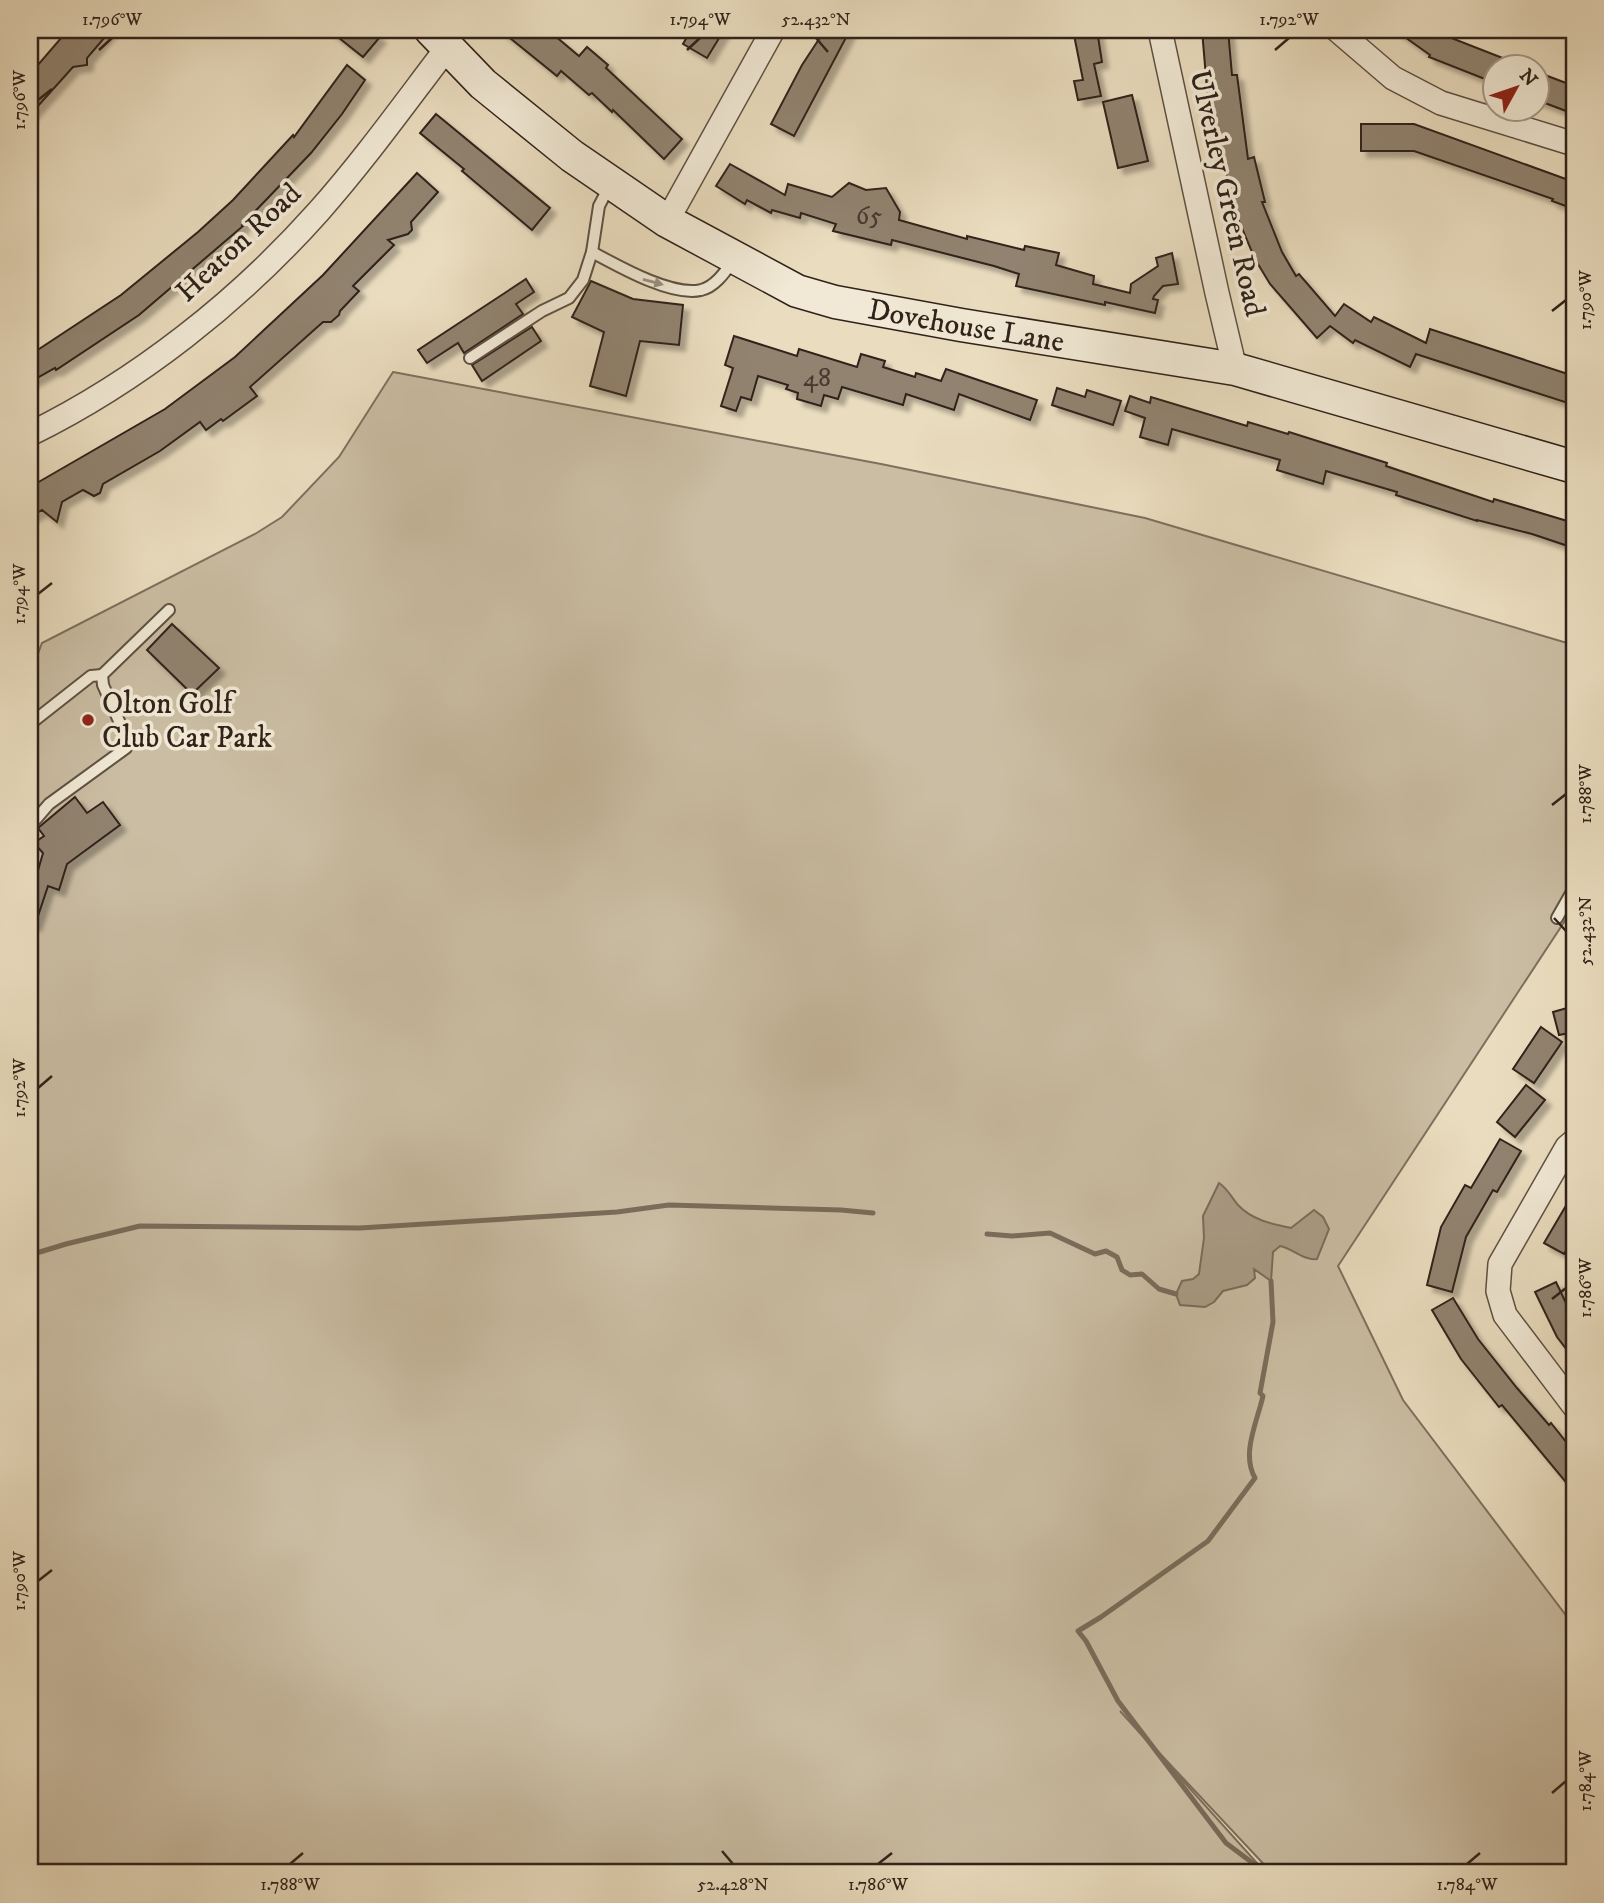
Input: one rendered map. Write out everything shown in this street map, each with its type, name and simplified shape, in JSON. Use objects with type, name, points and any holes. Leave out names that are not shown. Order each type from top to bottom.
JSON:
[{"type":"street","points":[[667,221],[773,30]]},
{"type":"street","name":"Ulverley Green Road","points":[[1160,30],[1235,369]]},
{"type":"street","points":[[1337,30],[1393,78],[1441,103],[1574,144]]},
{"type":"street","name":"Dovehouse Lane","points":[[439,39],[483,84],[572,156],[667,221],[797,291],[835,302],[961,325],[1235,369],[1574,467]]},
{"type":"street","name":"Heaton Road","points":[[30,434],[101,394],[151,360],[202,322],[290,242],[340,187],[439,39]]},
{"type":"street","points":[[1571,1144],[1500,1264],[1498,1291],[1505,1315],[1574,1406]]},
{"type":"lane","points":[[470,358],[542,311],[569,298],[583,280],[592,252],[599,206],[611,183]]},
{"type":"lane","points":[[592,252],[644,280],[690,291],[703,290],[721,278],[735,258]]},
{"type":"lane","points":[[30,723],[91,676],[102,675],[169,610]]},
{"type":"lane","points":[[30,826],[49,804],[126,748],[127,739],[103,685],[102,675]]},
{"type":"lane","points":[[1557,918],[1574,888]]},
{"type":"shaded area","points":[[393,372],[881,464],[1145,518],[1574,645],[1574,907],[1338,1266],[1403,1400],[1574,1626],[1574,1873],[1272,1873],[1120,1711],[1266,1873],[30,1873],[30,675],[42,643],[255,534],[282,517],[339,457]]},
{"type":"shaded area","points":[[1219,1183],[1238,1205],[1263,1221],[1291,1228],[1314,1210],[1323,1217],[1329,1229],[1317,1259],[1307,1258],[1280,1246],[1273,1252],[1271,1281],[1254,1269],[1255,1278],[1247,1285],[1223,1291],[1214,1302],[1205,1307],[1180,1305],[1176,1294],[1182,1281],[1193,1279],[1199,1274],[1204,1238],[1203,1216]]},
{"type":"building","points":[[68,30],[111,30],[87,58],[87,65],[73,67],[30,115],[30,74]]},
{"type":"building","points":[[329,30],[370,30],[380,37],[363,57]]},
{"type":"building","points":[[500,30],[548,30],[579,56],[587,47],[682,139],[664,159],[592,93],[589,95],[561,71],[557,76]]},
{"type":"building","points":[[691,30],[724,30],[707,58],[683,44]]},
{"type":"building","points":[[825,30],[850,30],[794,136],[771,124],[802,65]]},
{"type":"building","points":[[1073,30],[1097,30],[1102,62],[1094,64],[1101,96],[1078,100],[1074,81],[1083,80]]},
{"type":"building","points":[[1202,30],[1228,30],[1232,75],[1237,75],[1248,159],[1254,157],[1265,202],[1262,202],[1282,252],[1296,276],[1299,274],[1335,316],[1344,304],[1371,322],[1374,317],[1426,343],[1430,329],[1574,376],[1574,405],[1416,354],[1410,367],[1355,340],[1353,343],[1330,326],[1317,338],[1270,284],[1255,259],[1238,219],[1221,152],[1212,101],[1208,101]]},
{"type":"building","points":[[1395,30],[1431,30],[1487,52],[1482,52],[1482,78],[1429,57],[1430,55]]},
{"type":"building","points":[[347,65],[365,80],[311,153],[243,226],[139,315],[56,370],[55,368],[30,382],[30,355],[121,295],[233,200],[293,135],[294,137]]},
{"type":"building","points":[[1552,78],[1574,86],[1574,114],[1552,106]]},
{"type":"building","points":[[1132,95],[1148,161],[1118,168],[1103,102]]},
{"type":"building","points":[[436,114],[550,208],[532,230],[420,133]]},
{"type":"building","points":[[1361,124],[1414,124],[1574,182],[1574,209],[1552,201],[1553,199],[1414,151],[1361,151]]},
{"type":"building","points":[[730,164],[785,195],[788,184],[832,197],[849,183],[866,190],[886,188],[900,212],[899,220],[967,239],[967,236],[1024,250],[1025,246],[1059,253],[1056,265],[1094,276],[1093,284],[1130,293],[1131,284],[1158,266],[1156,258],[1172,253],[1178,284],[1163,286],[1154,296],[1153,299],[1158,300],[1155,313],[1016,286],[1019,274],[994,266],[892,240],[891,245],[833,231],[836,224],[801,213],[800,218],[772,210],[771,213],[747,200],[745,204],[716,186]]},
{"type":"building","points":[[417,173],[438,192],[411,222],[412,230],[408,234],[388,240],[394,245],[353,286],[359,291],[339,315],[331,322],[323,322],[250,387],[257,396],[206,430],[200,422],[160,451],[103,484],[100,493],[94,496],[83,490],[62,502],[57,522],[42,510],[30,517],[30,487],[165,409],[235,357],[323,275]]},
{"type":"building","points":[[526,279],[534,292],[516,304],[523,314],[464,353],[458,343],[427,363],[418,350]]},
{"type":"building","points":[[591,281],[633,299],[683,305],[679,345],[640,341],[626,396],[590,386],[604,332],[572,317]]},
{"type":"building","points":[[532,327],[541,341],[482,381],[472,365]]},
{"type":"building","points":[[734,336],[797,356],[799,349],[857,367],[861,354],[885,361],[883,367],[915,377],[916,373],[941,381],[946,369],[1037,400],[1030,420],[959,394],[954,410],[906,394],[903,405],[842,387],[838,399],[824,395],[821,406],[797,399],[798,393],[786,389],[788,385],[758,376],[751,400],[741,397],[736,411],[721,406],[733,368],[725,365]]},
{"type":"building","points":[[1057,388],[1085,397],[1087,390],[1121,401],[1113,425],[1052,405]]},
{"type":"building","points":[[1130,396],[1150,403],[1151,397],[1247,426],[1248,422],[1288,434],[1289,432],[1387,463],[1386,466],[1493,502],[1494,499],[1574,523],[1574,548],[1532,534],[1477,521],[1396,495],[1397,492],[1326,471],[1323,484],[1277,470],[1280,460],[1172,429],[1168,445],[1140,437],[1145,418],[1125,411]]},
{"type":"building","points":[[172,624],[219,668],[192,694],[147,650]]},
{"type":"building","points":[[75,797],[87,813],[103,802],[120,825],[67,864],[59,890],[48,886],[35,925],[30,924],[30,898],[43,853],[34,843],[44,836],[38,828]]},
{"type":"building","points":[[1574,1006],[1574,1032],[1559,1035],[1553,1012]]},
{"type":"building","points":[[1541,1027],[1562,1042],[1534,1083],[1513,1069]]},
{"type":"building","points":[[1526,1085],[1545,1100],[1515,1137],[1497,1122]]},
{"type":"building","points":[[1500,1139],[1521,1151],[1497,1192],[1493,1190],[1466,1237],[1452,1292],[1427,1285],[1441,1227],[1465,1185],[1471,1188]]},
{"type":"building","points":[[1574,1192],[1574,1237],[1564,1254],[1544,1243]]},
{"type":"building","points":[[1556,1282],[1574,1320],[1574,1359],[1557,1337],[1535,1292]]},
{"type":"building","points":[[1453,1298],[1478,1339],[1574,1452],[1574,1492],[1502,1405],[1499,1407],[1461,1359],[1432,1310]]},
{"type":"waterway","points":[[30,1255],[140,1226],[360,1228],[617,1212],[669,1205],[873,1213]]},
{"type":"waterway","points":[[987,1234],[1012,1236],[1050,1233],[1095,1254],[1106,1251],[1117,1257],[1122,1270],[1130,1275],[1142,1274],[1159,1289],[1176,1294]]},
{"type":"waterway","points":[[1266,1873],[1226,1843],[1118,1701],[1078,1631],[1208,1541],[1255,1478],[1249,1459],[1263,1396],[1260,1393],[1273,1322],[1271,1281]]},
{"type":"place","name":"Olton Golf Club Car Park","points":[[88,720]]}]
